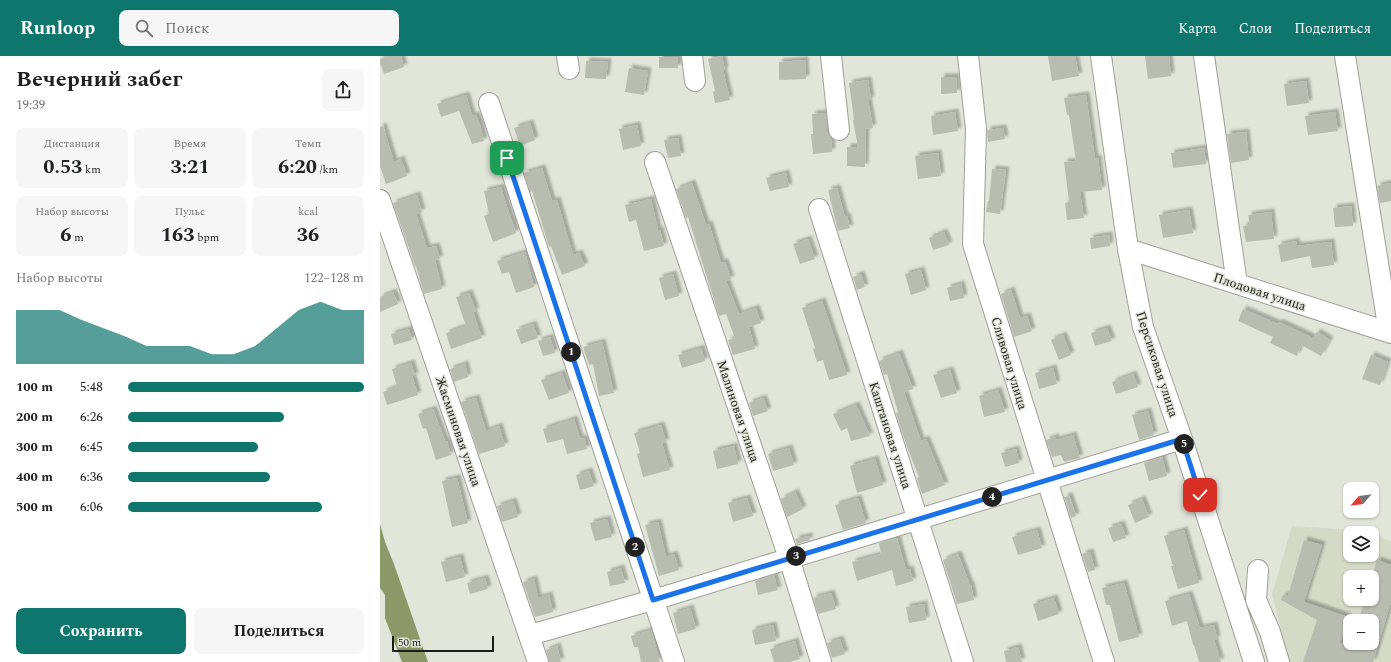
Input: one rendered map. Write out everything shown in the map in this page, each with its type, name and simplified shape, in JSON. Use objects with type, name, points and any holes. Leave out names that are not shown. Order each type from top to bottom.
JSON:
[{"type":"street","points":[[692,56],[695,81]]},
{"type":"street","points":[[830,56],[839,130]]},
{"type":"street","name":"Сливовая улица","points":[[968,56],[976,129],[973,244],[1104,662]]},
{"type":"street","name":"Персиковая улица","points":[[1101,56],[1128,249],[1143,327],[1182,439],[1254,662]]},
{"type":"street","points":[[1204,56],[1237,284]]},
{"type":"street","points":[[1345,56],[1390,332]]},
{"type":"street","points":[[489,103],[674,662]]},
{"type":"street","name":"Малиновая улица","points":[[655,162],[789,558],[821,662]]},
{"type":"street","name":"Жасминовая улица","points":[[380,200],[538,662]]},
{"type":"street","name":"Каштановая улица","points":[[819,209],[963,662]]},
{"type":"street","name":"Плодовая улица","points":[[1128,249],[1390,332]]},
{"type":"street","points":[[530,635],[653,600],[1182,439]]},
{"type":"street","points":[[1258,570],[1256,600],[1270,632],[1279,662]]},
{"type":"shaded area","points":[[380,524],[428,662],[402,662],[385,618],[385,595],[380,588]]},
{"type":"shaded area","points":[[1292,526],[1343,529],[1343,562],[1379,562],[1379,535],[1391,542],[1391,662],[1289,662],[1272,594]]},
{"type":"building","points":[[388,56],[401,56],[404,67],[384,74],[380,59]]},
{"type":"building","points":[[722,56],[725,70],[723,70],[730,100],[715,103],[713,92],[715,91],[708,59]]},
{"type":"building","points":[[1048,56],[1075,56],[1079,76],[1052,81]]},
{"type":"building","points":[[1145,56],[1169,56],[1171,76],[1148,79]]},
{"type":"building","points":[[659,57],[678,57],[678,68],[659,68]]},
{"type":"building","points":[[805,60],[806,79],[779,80],[779,62]]},
{"type":"building","points":[[586,61],[608,62],[606,79],[585,78]]},
{"type":"building","points":[[629,68],[648,71],[644,95],[625,92]]},
{"type":"building","points":[[941,77],[956,77],[957,93],[941,94]]},
{"type":"building","points":[[868,80],[871,100],[868,100],[873,128],[866,129],[865,167],[847,166],[847,147],[858,147],[849,83]]},
{"type":"building","points":[[1306,81],[1309,103],[1287,106],[1284,84]]},
{"type":"building","points":[[466,95],[472,116],[476,115],[480,125],[484,141],[472,144],[459,111],[441,117],[437,104]]},
{"type":"building","points":[[1086,95],[1095,159],[1098,158],[1102,190],[1080,192],[1084,218],[1067,220],[1065,203],[1069,202],[1064,162],[1076,161],[1069,115],[1067,115],[1064,98]]},
{"type":"building","points":[[955,112],[958,131],[933,135],[931,116]]},
{"type":"building","points":[[1335,112],[1338,131],[1308,135],[1305,116]]},
{"type":"building","points":[[826,113],[827,133],[828,132],[831,138],[832,152],[813,154],[811,134],[813,134],[812,114]]},
{"type":"building","points":[[530,123],[535,140],[520,146],[514,128]]},
{"type":"building","points":[[637,125],[641,146],[623,150],[619,129]]},
{"type":"building","points":[[383,126],[394,162],[401,159],[407,176],[386,184],[380,166],[380,127]]},
{"type":"building","points":[[1003,128],[1005,139],[988,142],[987,130]]},
{"type":"building","points":[[1246,132],[1249,160],[1231,163],[1227,134]]},
{"type":"building","points":[[678,138],[681,156],[668,158],[664,140]]},
{"type":"building","points":[[1204,148],[1206,164],[1173,168],[1171,153]]},
{"type":"building","points":[[938,153],[941,176],[918,179],[915,156]]},
{"type":"building","points":[[542,168],[552,201],[557,200],[573,255],[579,253],[585,266],[562,275],[551,246],[549,247],[532,191],[530,192],[524,173]]},
{"type":"building","points":[[992,169],[1006,170],[1000,214],[986,212],[989,201]]},
{"type":"building","points":[[786,173],[789,187],[770,191],[766,178]]},
{"type":"building","points":[[692,183],[706,225],[709,224],[721,263],[725,262],[731,279],[726,281],[739,314],[756,308],[761,323],[749,327],[755,349],[733,355],[728,340],[735,338],[726,314],[719,316],[688,217],[686,218],[676,189]]},
{"type":"building","points":[[1391,183],[1391,201],[1380,203],[1377,186]]},
{"type":"building","points":[[501,187],[516,233],[493,242],[484,216],[489,214],[484,191]]},
{"type":"building","points":[[837,188],[845,217],[847,216],[850,228],[838,231],[828,190]]},
{"type":"building","points":[[417,195],[422,212],[416,214],[427,248],[436,246],[440,259],[435,260],[442,289],[424,294],[416,266],[393,203]]},
{"type":"building","points":[[651,199],[658,230],[660,230],[664,246],[644,251],[636,220],[629,222],[625,205]]},
{"type":"building","points":[[1351,206],[1353,226],[1335,227],[1333,208]]},
{"type":"building","points":[[1189,210],[1193,233],[1163,238],[1159,215]]},
{"type":"building","points":[[1271,212],[1274,239],[1246,242],[1243,226],[1250,225],[1248,215]]},
{"type":"building","points":[[944,232],[949,245],[933,250],[929,238]]},
{"type":"building","points":[[1109,235],[1110,246],[1091,249],[1090,238]]},
{"type":"building","points":[[808,239],[815,259],[800,264],[793,244]]},
{"type":"building","points":[[1296,241],[1297,246],[1331,242],[1334,265],[1312,268],[1310,256],[1281,262],[1278,245]]},
{"type":"building","points":[[525,252],[534,287],[516,293],[509,272],[502,274],[497,261]]},
{"type":"building","points":[[921,270],[926,290],[911,295],[905,274]]},
{"type":"building","points":[[673,274],[679,296],[665,300],[659,278]]},
{"type":"building","points":[[861,274],[865,287],[857,290],[853,277]]},
{"type":"building","points":[[961,284],[964,298],[950,301],[947,288]]},
{"type":"building","points":[[1011,290],[1020,318],[1027,316],[1032,331],[1014,337],[1001,294]]},
{"type":"building","points":[[393,292],[398,304],[380,312],[380,297]]},
{"type":"building","points":[[469,293],[476,311],[473,312],[482,338],[451,349],[446,333],[466,326],[456,297]]},
{"type":"building","points":[[822,301],[847,375],[829,380],[823,360],[817,362],[813,349],[815,348],[802,308]]},
{"type":"building","points":[[1243,309],[1278,324],[1279,322],[1313,338],[1317,332],[1330,340],[1321,356],[1301,345],[1297,356],[1270,343],[1273,337],[1238,321]]},
{"type":"building","points":[[533,324],[538,338],[521,344],[516,330]]},
{"type":"building","points":[[1107,328],[1112,341],[1095,346],[1091,333]]},
{"type":"building","points":[[409,329],[412,340],[394,345],[391,334]]},
{"type":"building","points":[[1063,335],[1071,355],[1059,360],[1051,340]]},
{"type":"building","points":[[550,337],[555,353],[543,356],[538,341]]},
{"type":"building","points":[[602,342],[614,393],[599,396],[593,364],[589,365],[583,347]]},
{"type":"building","points":[[701,348],[705,361],[682,368],[678,355]]},
{"type":"building","points":[[899,353],[913,389],[904,392],[921,441],[926,439],[945,485],[922,494],[917,478],[919,477],[896,413],[898,412],[887,374],[884,375],[879,361]]},
{"type":"building","points":[[1371,355],[1388,362],[1380,385],[1362,379]]},
{"type":"building","points":[[411,363],[415,376],[412,376],[418,395],[387,405],[383,392],[397,387],[392,369]]},
{"type":"building","points":[[465,364],[468,377],[454,382],[450,369]]},
{"type":"building","points":[[1053,368],[1057,384],[1039,389],[1035,373]]},
{"type":"building","points":[[950,370],[957,393],[941,398],[933,375]]},
{"type":"building","points":[[562,373],[569,393],[549,400],[541,380]]},
{"type":"building","points":[[1133,374],[1138,387],[1116,394],[1112,382]]},
{"type":"building","points":[[998,390],[1005,412],[984,417],[979,396]]},
{"type":"building","points":[[476,398],[486,431],[499,426],[505,446],[479,454],[461,402]]},
{"type":"building","points":[[763,398],[768,411],[753,416],[749,403]]},
{"type":"building","points":[[856,405],[870,436],[851,441],[847,428],[841,431],[833,414]]},
{"type":"building","points":[[433,409],[445,441],[447,441],[451,455],[436,460],[426,428],[423,429],[418,414]]},
{"type":"building","points":[[1148,411],[1154,435],[1139,440],[1132,415]]},
{"type":"building","points":[[574,419],[580,439],[584,438],[587,449],[567,454],[563,439],[547,443],[543,429]]},
{"type":"building","points":[[661,425],[666,442],[662,443],[670,470],[643,477],[637,454],[640,453],[634,433]]},
{"type":"building","points":[[1073,435],[1080,458],[1064,462],[1061,455],[1052,457],[1046,440],[1055,437],[1056,440]]},
{"type":"building","points":[[734,446],[738,464],[717,469],[713,451]]},
{"type":"building","points":[[789,448],[794,465],[773,471],[768,454]]},
{"type":"building","points":[[1016,449],[1019,463],[1005,467],[1001,453]]},
{"type":"building","points":[[1162,457],[1167,476],[1149,481],[1144,463]]},
{"type":"building","points":[[875,459],[883,485],[857,493],[850,466]]},
{"type":"building","points":[[589,471],[594,486],[580,490],[576,475]]},
{"type":"building","points":[[457,478],[468,523],[452,527],[442,481]]},
{"type":"building","points":[[795,492],[803,509],[787,517],[781,499]]},
{"type":"building","points":[[1069,496],[1076,516],[1071,518],[1064,497]]},
{"type":"building","points":[[747,498],[753,516],[733,522],[728,503]]},
{"type":"building","points":[[858,498],[866,523],[843,530],[835,505]]},
{"type":"building","points":[[1142,499],[1149,517],[1135,523],[1128,505]]},
{"type":"building","points":[[513,501],[518,517],[502,522],[497,506]]},
{"type":"building","points":[[607,519],[612,537],[595,541],[590,523]]},
{"type":"building","points":[[658,522],[666,557],[674,554],[679,570],[659,576],[645,525]]},
{"type":"building","points":[[1121,524],[1126,538],[1113,542],[1108,528]]},
{"type":"building","points":[[1037,530],[1042,548],[1018,555],[1012,537]]},
{"type":"building","points":[[1184,530],[1199,583],[1178,589],[1164,536]]},
{"type":"building","points":[[809,536],[810,540],[797,544],[795,539]]},
{"type":"building","points":[[897,538],[906,570],[910,569],[913,581],[896,586],[892,570],[857,581],[852,562],[881,554],[879,543]]},
{"type":"building","points":[[1304,540],[1322,545],[1304,602],[1343,615],[1343,633],[1340,643],[1343,643],[1343,650],[1377,650],[1373,662],[1303,662],[1317,620],[1281,600],[1283,595],[1288,596]]},
{"type":"building","points":[[1090,552],[1095,570],[1088,572],[1082,554]]},
{"type":"building","points":[[958,554],[971,585],[974,600],[957,604],[943,560]]},
{"type":"building","points":[[460,557],[465,577],[446,582],[441,562]]},
{"type":"building","points":[[1379,561],[1391,565],[1391,602],[1379,642],[1379,614],[1360,614],[1363,606],[1379,606],[1379,570],[1374,570],[1376,562]]},
{"type":"building","points":[[621,568],[625,583],[610,586],[607,572]]},
{"type":"building","points":[[774,575],[778,590],[758,595],[755,581]]},
{"type":"building","points":[[485,578],[488,589],[470,594],[467,583]]},
{"type":"building","points":[[534,579],[538,598],[549,595],[553,612],[535,617],[523,582]]},
{"type":"building","points":[[1124,583],[1139,637],[1119,642],[1110,605],[1106,605],[1102,588]]},
{"type":"building","points":[[831,593],[836,609],[818,614],[813,598]]},
{"type":"building","points":[[1189,594],[1200,628],[1214,625],[1217,639],[1214,640],[1221,662],[1199,662],[1187,621],[1172,626],[1165,601]]},
{"type":"building","points":[[1054,598],[1059,614],[1038,621],[1033,604]]},
{"type":"building","points":[[924,604],[926,620],[909,623],[906,607]]},
{"type":"building","points":[[690,608],[696,629],[678,634],[673,613]]},
{"type":"building","points":[[773,625],[776,641],[755,645],[752,630]]},
{"type":"building","points":[[651,630],[660,662],[641,662],[638,647],[634,647],[631,636]]},
{"type":"building","points":[[840,639],[845,654],[832,658],[827,643]]},
{"type":"building","points":[[795,641],[800,659],[790,662],[774,662],[770,649]]},
{"type":"building","points":[[557,646],[561,662],[549,662],[546,650]]},
{"type":"building","points":[[1018,647],[1022,662],[1006,662],[1004,651]]},
{"type":"route","points":[[507,158],[653,600],[1182,439],[1200,495]]}]
